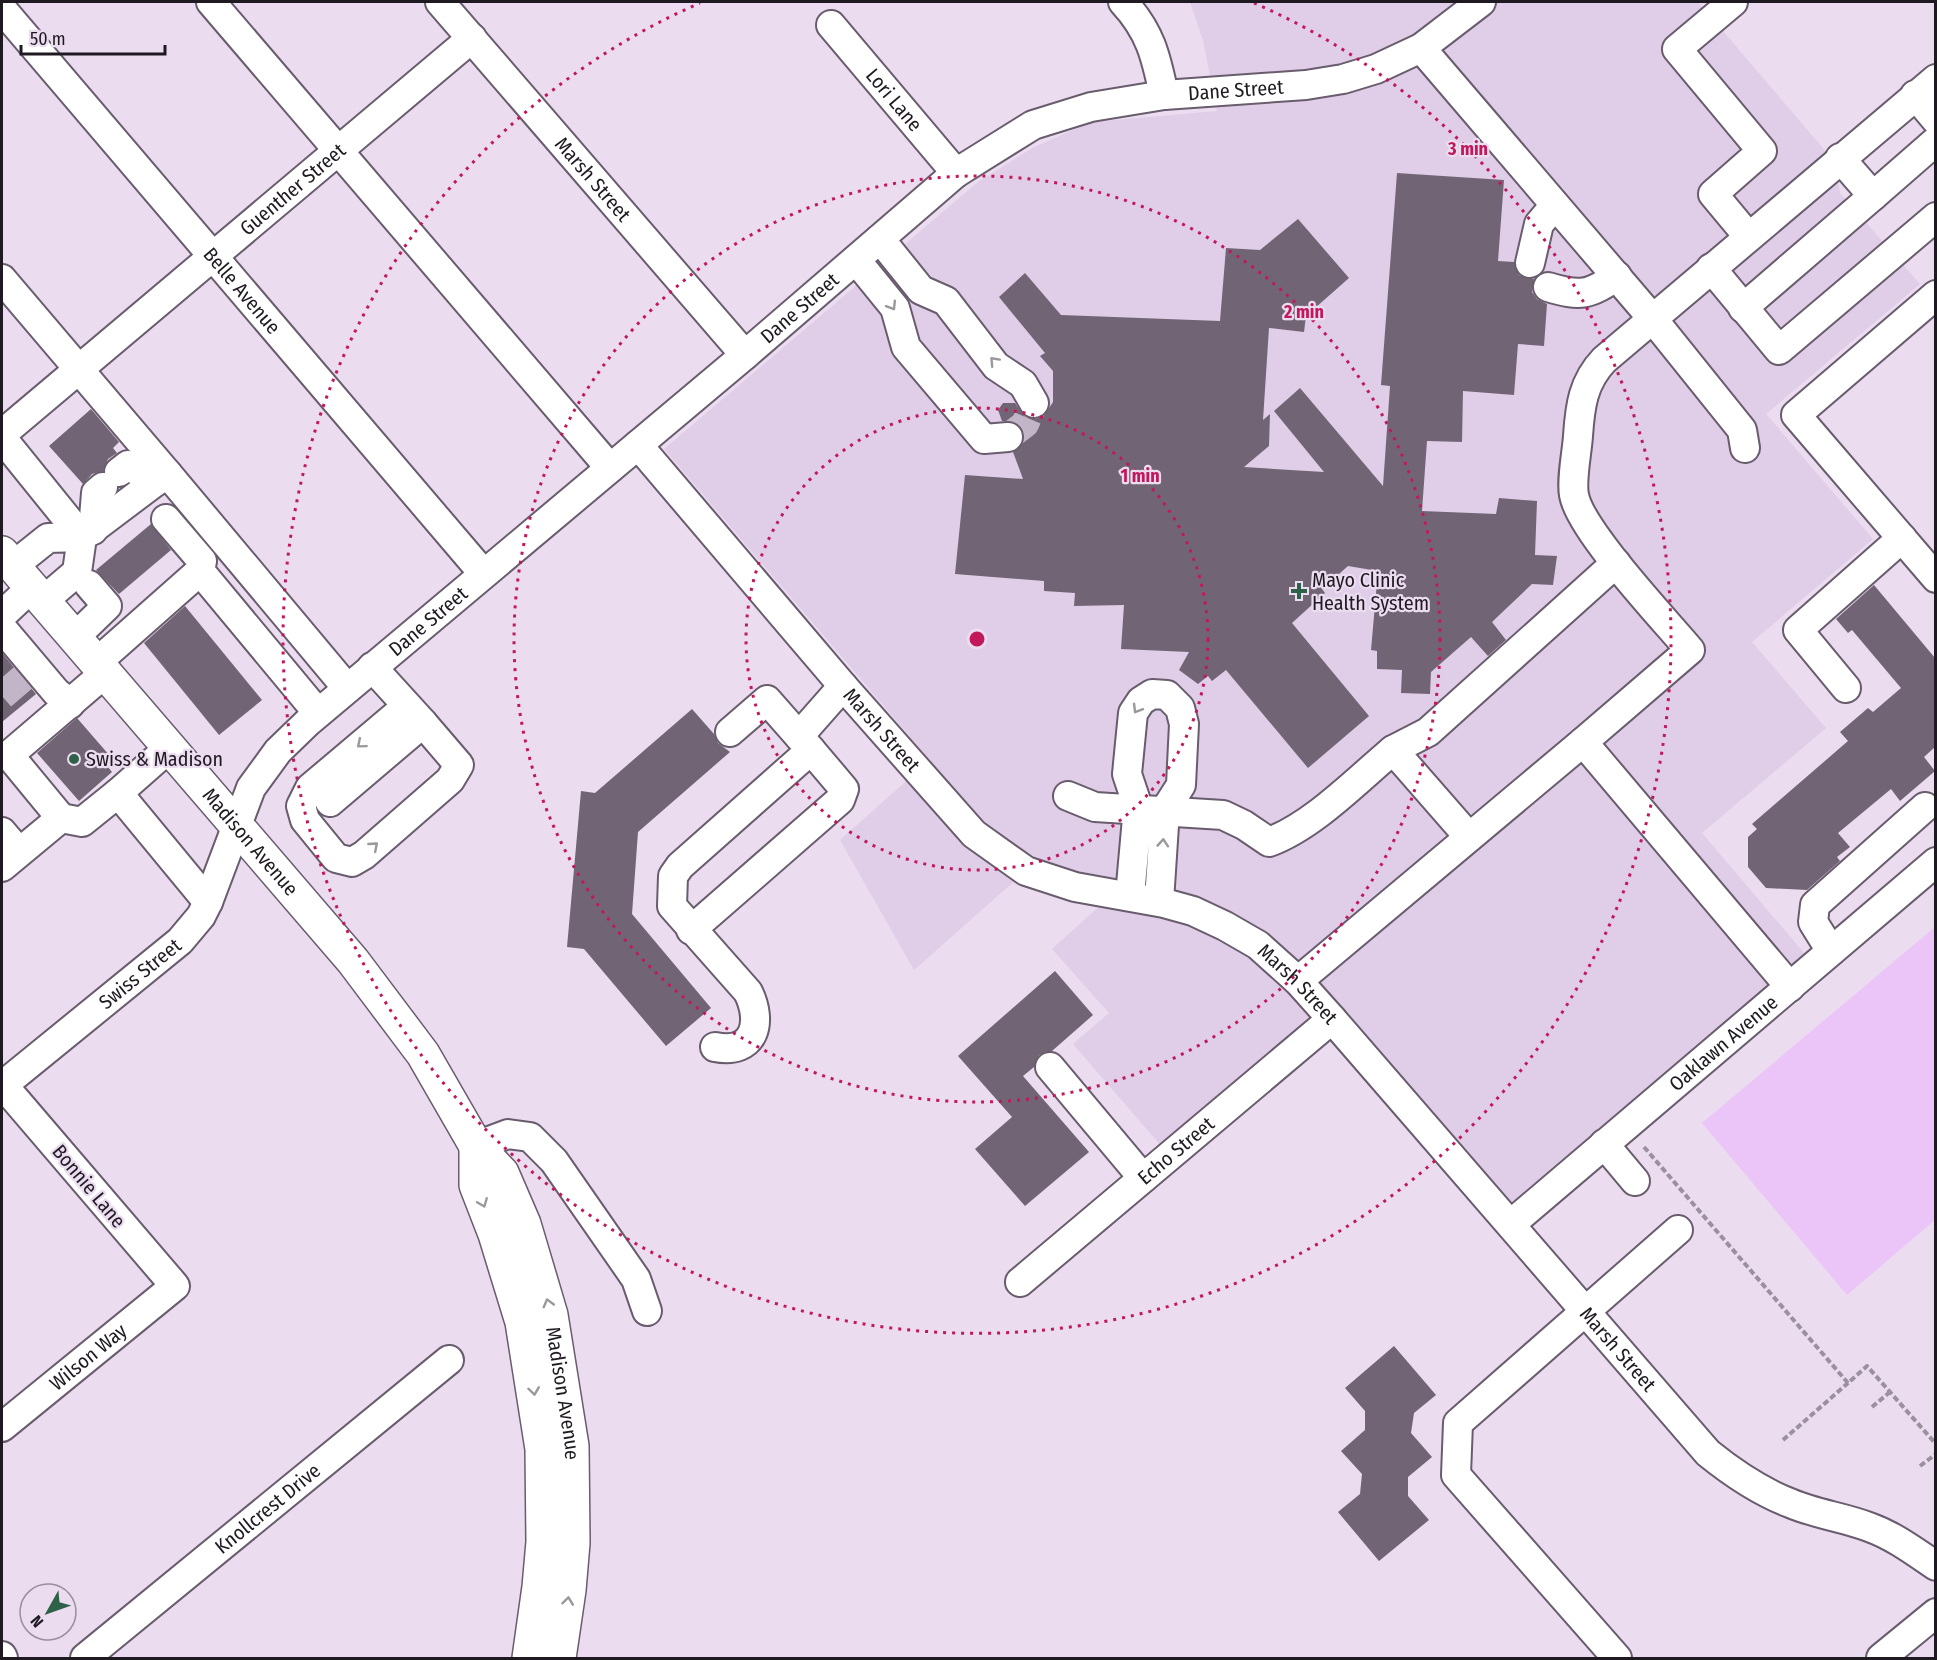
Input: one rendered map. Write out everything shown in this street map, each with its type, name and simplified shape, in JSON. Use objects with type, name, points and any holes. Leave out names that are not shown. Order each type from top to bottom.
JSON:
[{"type":"main road","name":"Madison Avenue","points":[[22,577],[353,961],[423,1054],[476,1146],[502,1173],[524,1224],[544,1286],[560,1356],[572,1446],[574,1490],[569,1590],[559,1659]]},
{"type":"main road","name":"Madison Avenue","points":[[476,1146],[476,1185],[495,1234],[522,1322],[542,1449],[543,1542],[529,1659]]},
{"type":"street","points":[[211,2],[610,468]]},
{"type":"street","name":"Marsh Street","points":[[440,2],[745,355]]},
{"type":"street","points":[[1123,2],[1141,20],[1155,53],[1164,94]]},
{"type":"street","name":"Dane Street","points":[[236,826],[251,788],[278,751],[318,713],[745,355],[956,173],[1033,125],[1062,114],[1164,94],[1306,85],[1343,79],[1376,69],[1421,48],[1481,2]]},
{"type":"street","points":[[1733,2],[1677,49],[1762,151],[1713,194],[1748,236]]},
{"type":"street","name":"Belle Avenue","points":[[2,9],[483,573]]},
{"type":"street","name":"Lori Lane","points":[[831,25],[956,173]]},
{"type":"street","name":"Guenther Street","points":[[2,436],[78,369],[472,38]]},
{"type":"street","points":[[1421,48],[1652,318],[1742,430],[1745,448]]},
{"type":"street","points":[[1298,981],[1690,650],[1616,563],[1588,523],[1574,496],[1580,406],[1586,383],[1594,370],[1652,318],[1925,87],[1935,120]]},
{"type":"street","points":[[1743,308],[1935,141]]},
{"type":"street","points":[[1840,158],[1873,196]]},
{"type":"street","points":[[1530,263],[1539,224],[1555,205]]},
{"type":"street","points":[[1711,268],[1779,350],[1935,217]]},
{"type":"street","points":[[880,239],[921,290],[946,302],[996,366],[1023,384],[1034,403]]},
{"type":"street","points":[[856,260],[895,308],[906,347],[984,439],[1008,437]]},
{"type":"street","points":[[1548,287],[1568,293],[1593,292],[1617,276]]},
{"type":"street","points":[[2,279],[78,369],[161,478],[347,688]]},
{"type":"street","points":[[1935,295],[1796,415],[1935,578]]},
{"type":"street","points":[[2,436],[87,533]]},
{"type":"street","name":"Marsh Street","points":[[638,445],[843,686],[974,834],[1026,871],[1075,887],[1159,901],[1193,911],[1258,945],[1298,981],[1332,1019],[1708,1453],[1736,1476],[1792,1504],[1869,1527],[1903,1542],[1935,1566]]},
{"type":"street","points":[[22,577],[77,572],[96,493],[128,465],[161,478]]},
{"type":"street","points":[[2,615],[22,577],[48,538],[87,533],[161,478]]},
{"type":"street","points":[[166,519],[202,561],[200,571],[92,658],[63,698],[4,751],[61,818],[82,822],[169,748]]},
{"type":"street","points":[[1846,688],[1798,630],[1902,538]]},
{"type":"street","points":[[1068,796],[1095,807],[1223,815],[1244,825],[1269,842],[1286,836],[1314,816],[1393,750],[1428,732],[1616,563]]},
{"type":"street","points":[[200,571],[318,713]]},
{"type":"street","points":[[88,585],[107,606],[92,658]]},
{"type":"street","points":[[10,640],[34,669],[63,698]]},
{"type":"street","points":[[372,667],[415,715],[459,765],[450,780],[364,855],[352,862],[336,858],[304,820],[302,806],[305,797],[310,788],[415,715]]},
{"type":"street","points":[[716,1047],[737,1048],[745,1042],[754,1031],[754,1005],[748,992],[672,906],[673,876],[692,853],[805,743],[843,686]]},
{"type":"street","points":[[691,930],[840,800],[844,789],[767,700],[730,732]]},
{"type":"street","points":[[330,802],[415,715]]},
{"type":"street","points":[[1583,742],[1790,987]]},
{"type":"street","points":[[1393,750],[1469,837]]},
{"type":"street","points":[[118,793],[208,902]]},
{"type":"street","points":[[1831,951],[1813,922],[1815,904],[1925,807]]},
{"type":"street","points":[[1130,896],[1152,810]]},
{"type":"street","points":[[1152,810],[1159,901]]},
{"type":"street","points":[[7,850],[61,818]]},
{"type":"street","name":"Swiss Street","points":[[2,1086],[180,941],[201,916],[208,902],[236,826]]},
{"type":"street","name":"Oaklawn Avenue","points":[[1510,1224],[1935,862]]},
{"type":"street","name":"Echo Street","points":[[1020,1281],[1332,1019]]},
{"type":"street","points":[[1050,1068],[1143,1178]]},
{"type":"street","name":"Bonnie Lane","points":[[2,1086],[175,1286]]},
{"type":"street","points":[[476,1146],[508,1134],[530,1137],[554,1161],[636,1279],[647,1311]]},
{"type":"street","points":[[1604,1144],[1635,1181]]},
{"type":"street","points":[[1617,1659],[1456,1475],[1458,1423],[1678,1230]]},
{"type":"street","name":"Wilson Way","points":[[2,1428],[175,1286]]},
{"type":"street","name":"Knollcrest Drive","points":[[85,1659],[449,1360]]},
{"type":"street","points":[[1881,1659],[1935,1613]]},
{"type":"path","points":[[1644,1147],[1848,1383]]},
{"type":"path","points":[[1783,1440],[1867,1366],[1935,1444]]},
{"type":"path","points":[[1872,1407],[1890,1392]]},
{"type":"path","points":[[1920,1466],[1935,1454]]},
{"type":"shaded area","name":"Mayo Clinic Health System","points":[[1190,2],[1698,2],[1834,161],[1840,193],[1920,284],[1766,414],[1873,539],[1752,642],[1826,728],[1702,833],[1805,954],[1511,1203],[1337,1000],[1163,1148],[1073,1044],[1109,1013],[1052,949],[1112,895],[1026,871],[914,970],[840,840],[930,760],[664,449],[978,182],[1034,147],[1092,122],[1217,111],[1203,40]]},
{"type":"shaded area","points":[[1935,927],[1935,1220],[1847,1295],[1702,1123]]},
{"type":"building","points":[[1397,173],[1504,180],[1498,261],[1514,262],[1519,275],[1534,279],[1532,292],[1537,299],[1547,304],[1544,346],[1518,344],[1514,395],[1463,391],[1462,442],[1427,441],[1422,511],[1496,514],[1499,498],[1537,501],[1535,555],[1557,556],[1553,585],[1532,584],[1492,622],[1506,640],[1488,656],[1471,637],[1431,672],[1430,694],[1401,693],[1402,670],[1377,669],[1377,651],[1371,650],[1378,571],[1348,566],[1322,589],[1325,593],[1292,623],[1369,716],[1308,768],[1226,670],[1212,681],[1208,676],[1198,684],[1179,670],[1189,652],[1121,649],[1124,605],[1074,606],[1075,593],[1044,591],[1044,581],[955,574],[965,475],[1023,479],[1013,452],[1023,443],[1022,428],[1014,422],[1002,421],[998,410],[1003,403],[1015,403],[1025,417],[1035,419],[1043,417],[1053,402],[1053,371],[1040,356],[1045,353],[999,297],[1025,273],[1061,315],[1220,321],[1226,248],[1260,250],[1298,219],[1349,278],[1306,316],[1304,332],[1269,328],[1263,420],[1270,414],[1269,446],[1244,467],[1324,472],[1274,411],[1300,388],[1383,486],[1390,386],[1381,385]]},
{"type":"building","points":[[91,409],[119,442],[113,448],[117,453],[108,459],[103,471],[92,474],[83,484],[49,446]]},
{"type":"building","points":[[151,524],[171,550],[119,594],[96,570]]},
{"type":"building","points":[[1874,585],[1935,658],[1935,747],[1924,757],[1935,771],[1900,801],[1891,789],[1838,833],[1850,847],[1837,857],[1840,861],[1807,890],[1766,888],[1748,867],[1748,837],[1757,829],[1752,824],[1848,741],[1840,732],[1868,708],[1873,712],[1901,688],[1852,630],[1848,633],[1836,619]]},
{"type":"building","points":[[185,606],[262,700],[219,735],[144,643]]},
{"type":"building","points":[[2,653],[36,694],[2,722]]},
{"type":"building","points":[[692,709],[714,734],[718,743],[730,752],[638,832],[632,914],[711,1008],[666,1046],[584,949],[567,947],[581,791],[595,793]]},
{"type":"building","name":"Swiss & Madison","points":[[77,718],[110,756],[103,761],[112,772],[79,801],[37,753]]},
{"type":"building","points":[[1055,971],[1093,1015],[1052,1051],[1039,1055],[1034,1067],[1023,1076],[1089,1152],[1025,1206],[975,1149],[1012,1117],[958,1056]]},
{"type":"building","points":[[1394,1346],[1436,1395],[1414,1413],[1411,1433],[1432,1457],[1408,1477],[1408,1496],[1429,1520],[1379,1561],[1338,1512],[1360,1494],[1362,1474],[1341,1451],[1365,1430],[1365,1411],[1345,1388]]},
{"type":"tunnel","points":[[1008,437],[1025,424],[1034,403]]},
{"type":"tunnel","points":[[2,696],[32,670]]},
{"type":"place","name":"Mayo Clinic Health System","points":[[1299,591]]},
{"type":"place","name":"Swiss & Madison","points":[[74,759]]}]
